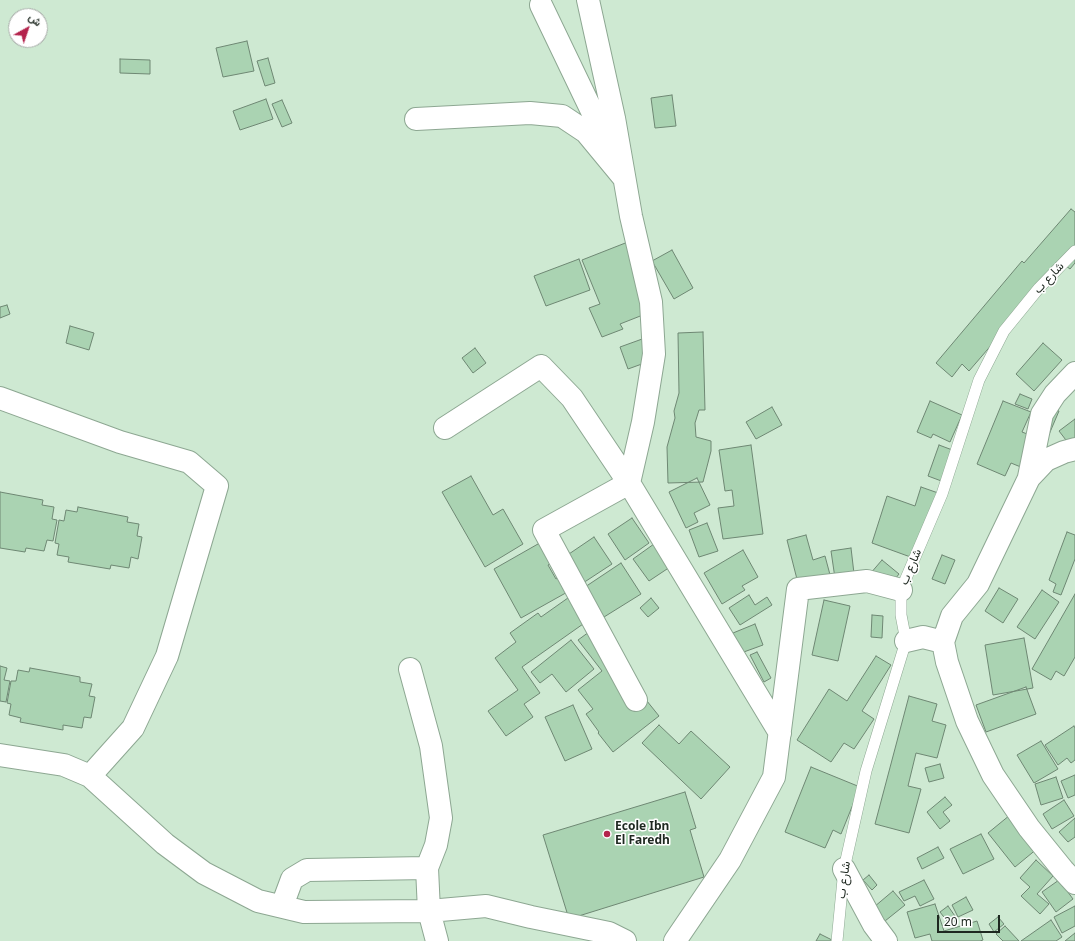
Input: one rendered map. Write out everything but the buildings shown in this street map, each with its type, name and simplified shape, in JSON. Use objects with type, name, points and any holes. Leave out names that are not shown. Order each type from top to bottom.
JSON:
[{"type":"street","points":[[588,0],[614,118],[631,216],[651,302],[654,354],[643,422],[629,483],[544,530],[636,700]]},
{"type":"street","points":[[541,5],[624,178]]},
{"type":"street","points":[[416,119],[530,113],[562,116],[586,132],[624,178]]},
{"type":"street","points":[[445,428],[541,366],[572,398],[629,483],[780,733]]},
{"type":"street","points":[[1075,373],[1055,394],[1042,414],[1029,478],[978,584],[952,616],[943,642],[947,662],[967,721],[993,775],[1029,828],[1075,883]]},
{"type":"street","points":[[0,398],[120,442],[190,462],[217,486],[167,656],[133,728],[90,776]]},
{"type":"street","points":[[1029,478],[1046,460],[1075,449]]},
{"type":"street","points":[[676,941],[730,860],[774,777],[798,589],[867,581],[901,590]]},
{"type":"street","points":[[906,641],[923,637],[943,642]]},
{"type":"street","points":[[410,669],[431,746],[441,818],[436,845],[427,868],[429,911],[437,941]]},
{"type":"street","points":[[0,755],[64,764],[90,776],[165,844],[204,873],[258,901],[304,912],[429,911],[486,906],[609,933],[625,941]]},
{"type":"street","points":[[282,906],[292,879],[307,870],[427,868]]},
{"type":"street","points":[[844,869],[874,925],[886,941]]},
{"type":"lane","name":"شارع ب","points":[[837,941],[844,869],[866,771],[906,641],[901,615],[901,590],[942,494],[979,380],[1004,331],[1039,288],[1075,251]]},
{"type":"place","name":"Ecole Ibn El Faredh","points":[[607,834]]}]
